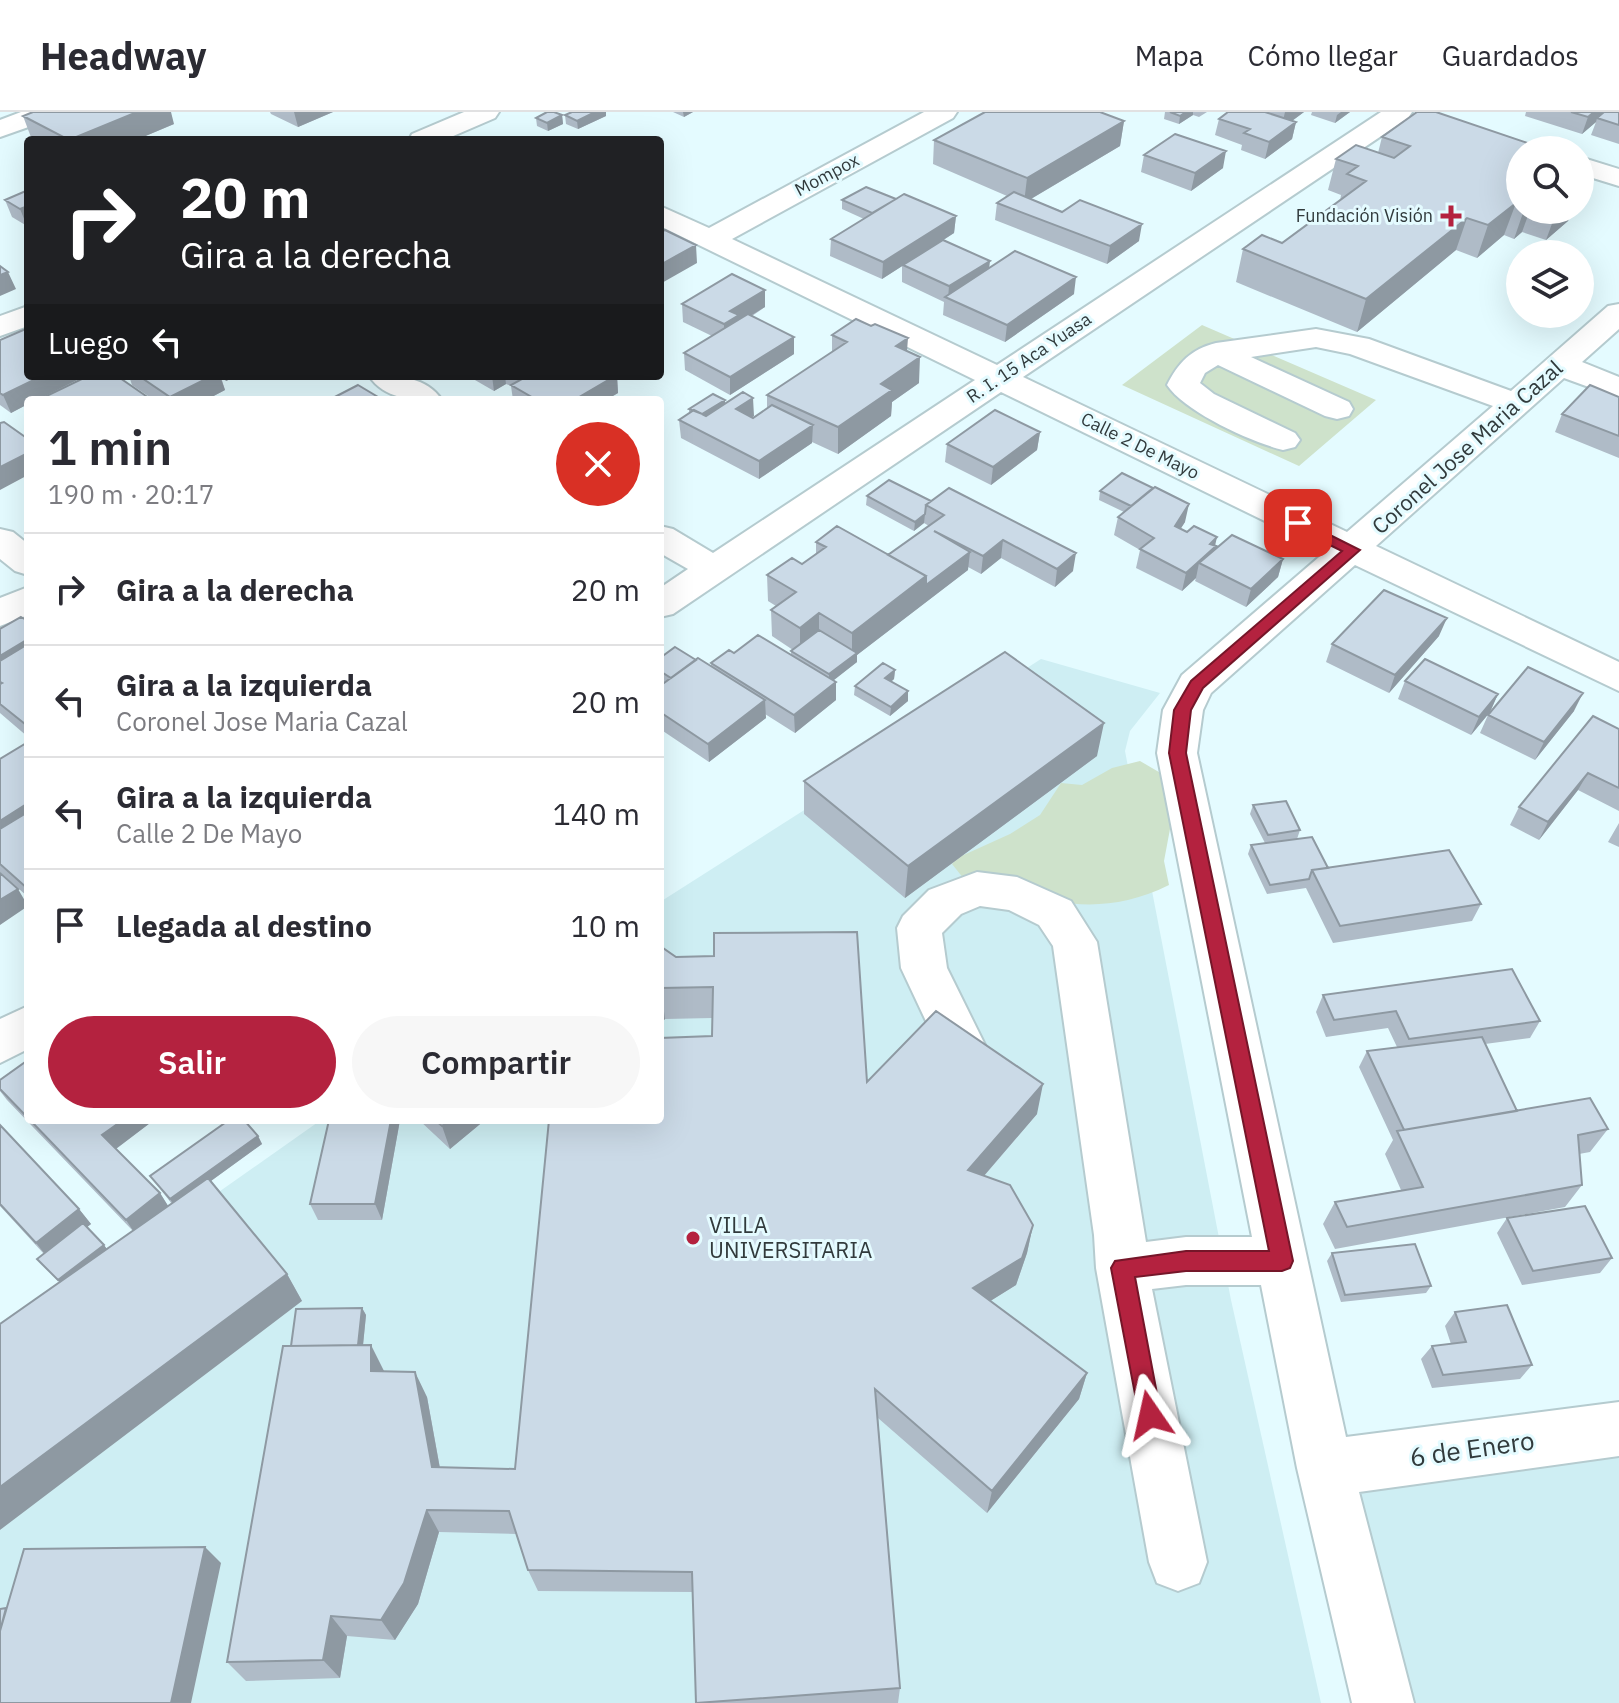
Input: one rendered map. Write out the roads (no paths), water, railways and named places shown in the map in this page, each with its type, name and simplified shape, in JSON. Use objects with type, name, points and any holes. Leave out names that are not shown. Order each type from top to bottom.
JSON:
[{"type":"street","points":[[0,129],[45,112]]},
{"type":"street","name":"Mompox","points":[[710,239],[944,112]]},
{"type":"street","name":"R. I. 15 Aca Yuasa","points":[[664,602],[1399,112]]},
{"type":"street","points":[[432,136],[472,120]]},
{"type":"street","points":[[1594,170],[1619,178]]},
{"type":"street","name":"Calle 2 De Mayo","points":[[664,217],[1619,678]]},
{"type":"street","name":"Coronel Jose Maria Cazal","points":[[1383,1703],[1325,1468],[1177,753],[1183,710],[1196,685],[1619,313]]},
{"type":"street","points":[[0,327],[24,317]]},
{"type":"street","points":[[1283,440],[1202,401],[1183,385],[1192,367],[1216,352],[1316,338],[1358,346],[1514,403]]},
{"type":"street","points":[[1216,352],[1337,409]]},
{"type":"street","points":[[1560,365],[1619,388]]},
{"type":"street","points":[[392,380],[419,396]]},
{"type":"street","points":[[664,539],[714,569]]},
{"type":"street","points":[[0,540],[24,560]]},
{"type":"street","points":[[0,614],[24,601]]},
{"type":"street","points":[[965,1053],[924,968],[919,928],[945,902],[977,889],[1017,894],[1055,913],[1075,942],[1122,1268],[1178,1562]]},
{"type":"street","points":[[0,1043],[24,1028]]},
{"type":"street","points":[[1122,1268],[1186,1261],[1282,1261]]},
{"type":"street","name":"6 de Enero","points":[[1325,1468],[1619,1429]]},
{"type":"place","name":"Fundación Visión","points":[[1451,216]]},
{"type":"place","name":"VILLA UNIVERSITARIA","points":[[693,1238]]}]
